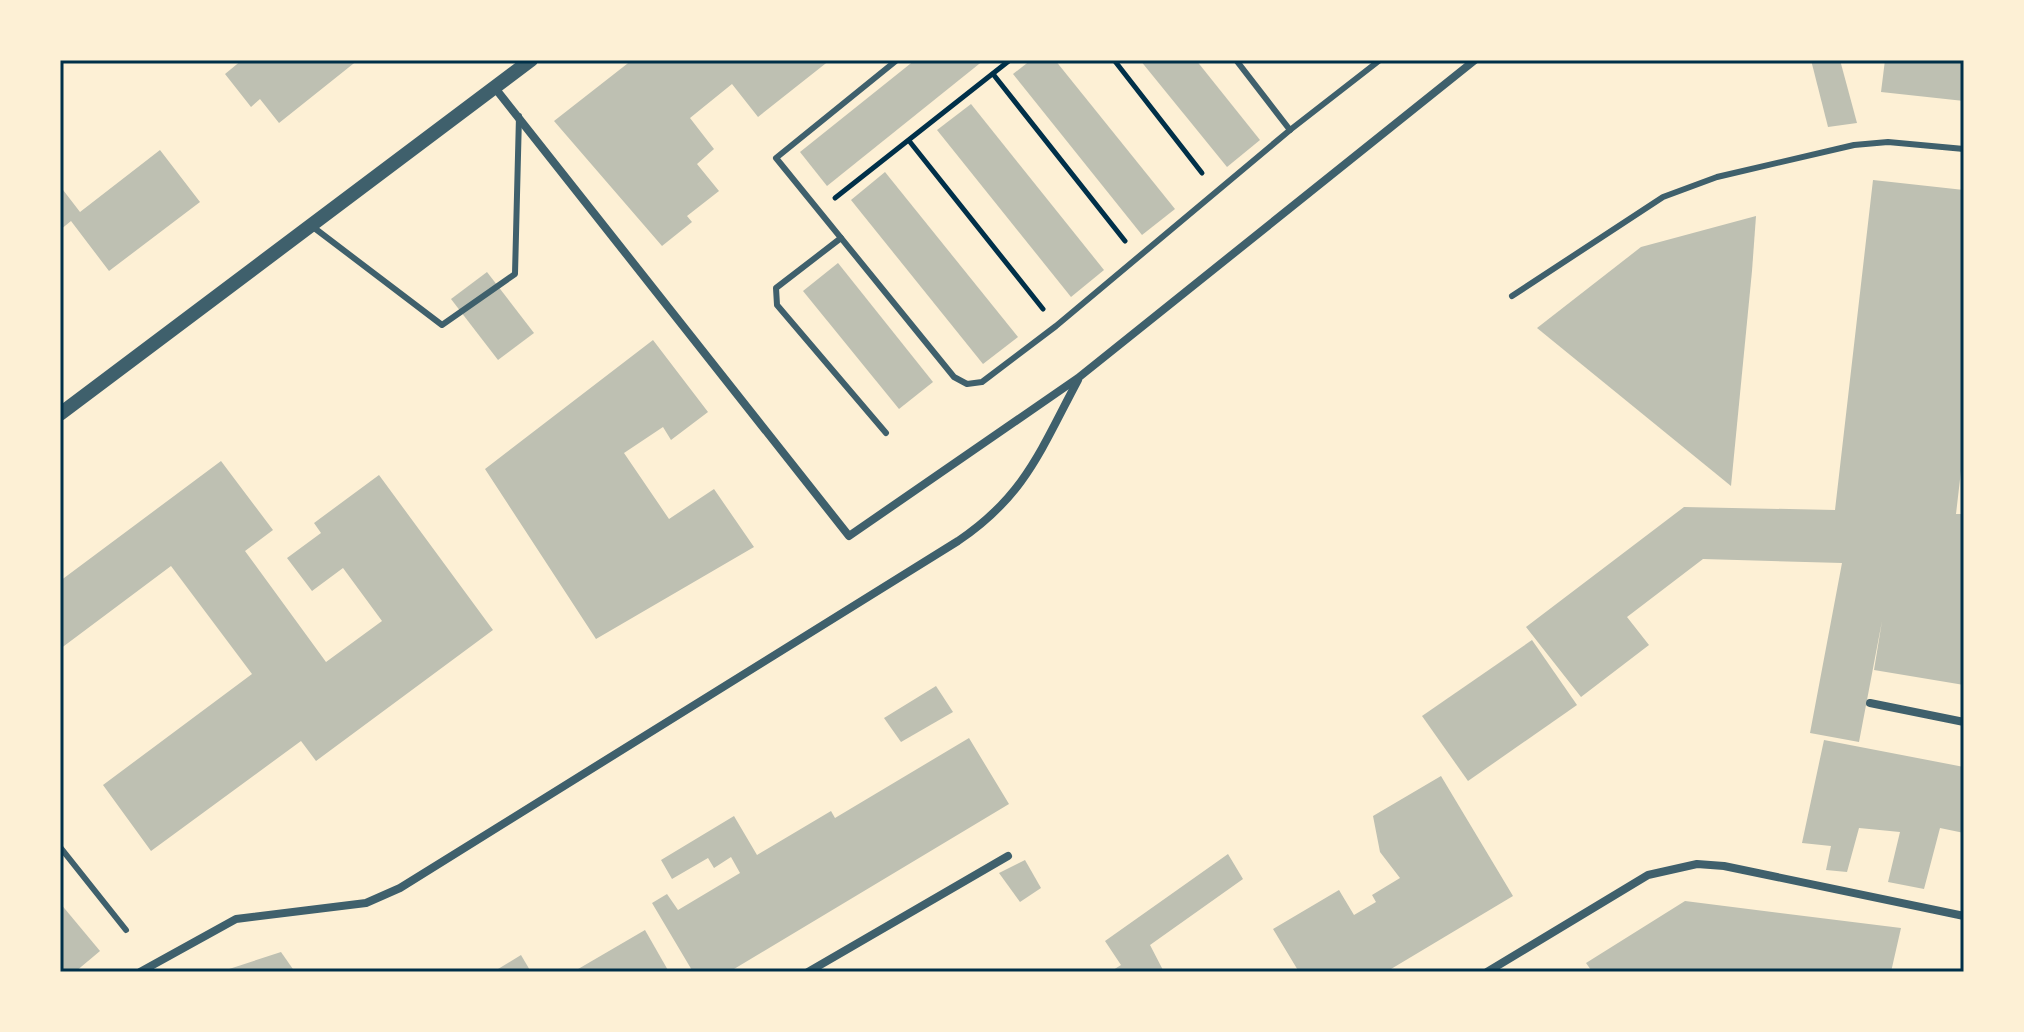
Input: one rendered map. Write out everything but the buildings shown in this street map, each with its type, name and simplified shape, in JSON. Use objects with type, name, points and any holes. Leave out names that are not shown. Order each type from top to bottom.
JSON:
[{"type":"street","points":[[60,414],[531,60]]},
{"type":"street","points":[[495,88],[849,536],[1078,378],[1475,60]]},
{"type":"street","points":[[140,972],[236,919],[366,903],[400,888],[958,541],[992,518],[1016,491],[1078,378]]},
{"type":"street","points":[[1870,703],[1964,722]]},
{"type":"street","points":[[808,972],[1008,856]]},
{"type":"street","points":[[1487,972],[1648,875],[1697,864],[1724,866],[1964,916]]},
{"type":"lane","points":[[897,60],[776,158],[954,377],[967,384],[982,382],[1056,326],[1375,61]]},
{"type":"lane","points":[[1236,60],[1290,130]]},
{"type":"lane","points":[[309,225],[442,325],[515,274],[519,116]]},
{"type":"lane","points":[[1512,296],[1663,197],[1690,185],[1854,145],[1888,142],[1964,149]]},
{"type":"lane","points":[[841,238],[776,288],[777,305],[886,433]]},
{"type":"lane","points":[[60,847],[126,930]]},
{"type":"path","points":[[819,210],[910,142],[1010,60]]},
{"type":"path","points":[[1114,60],[1217,193]]},
{"type":"path","points":[[993,74],[1138,258]]},
{"type":"path","points":[[910,142],[1056,326]]}]
